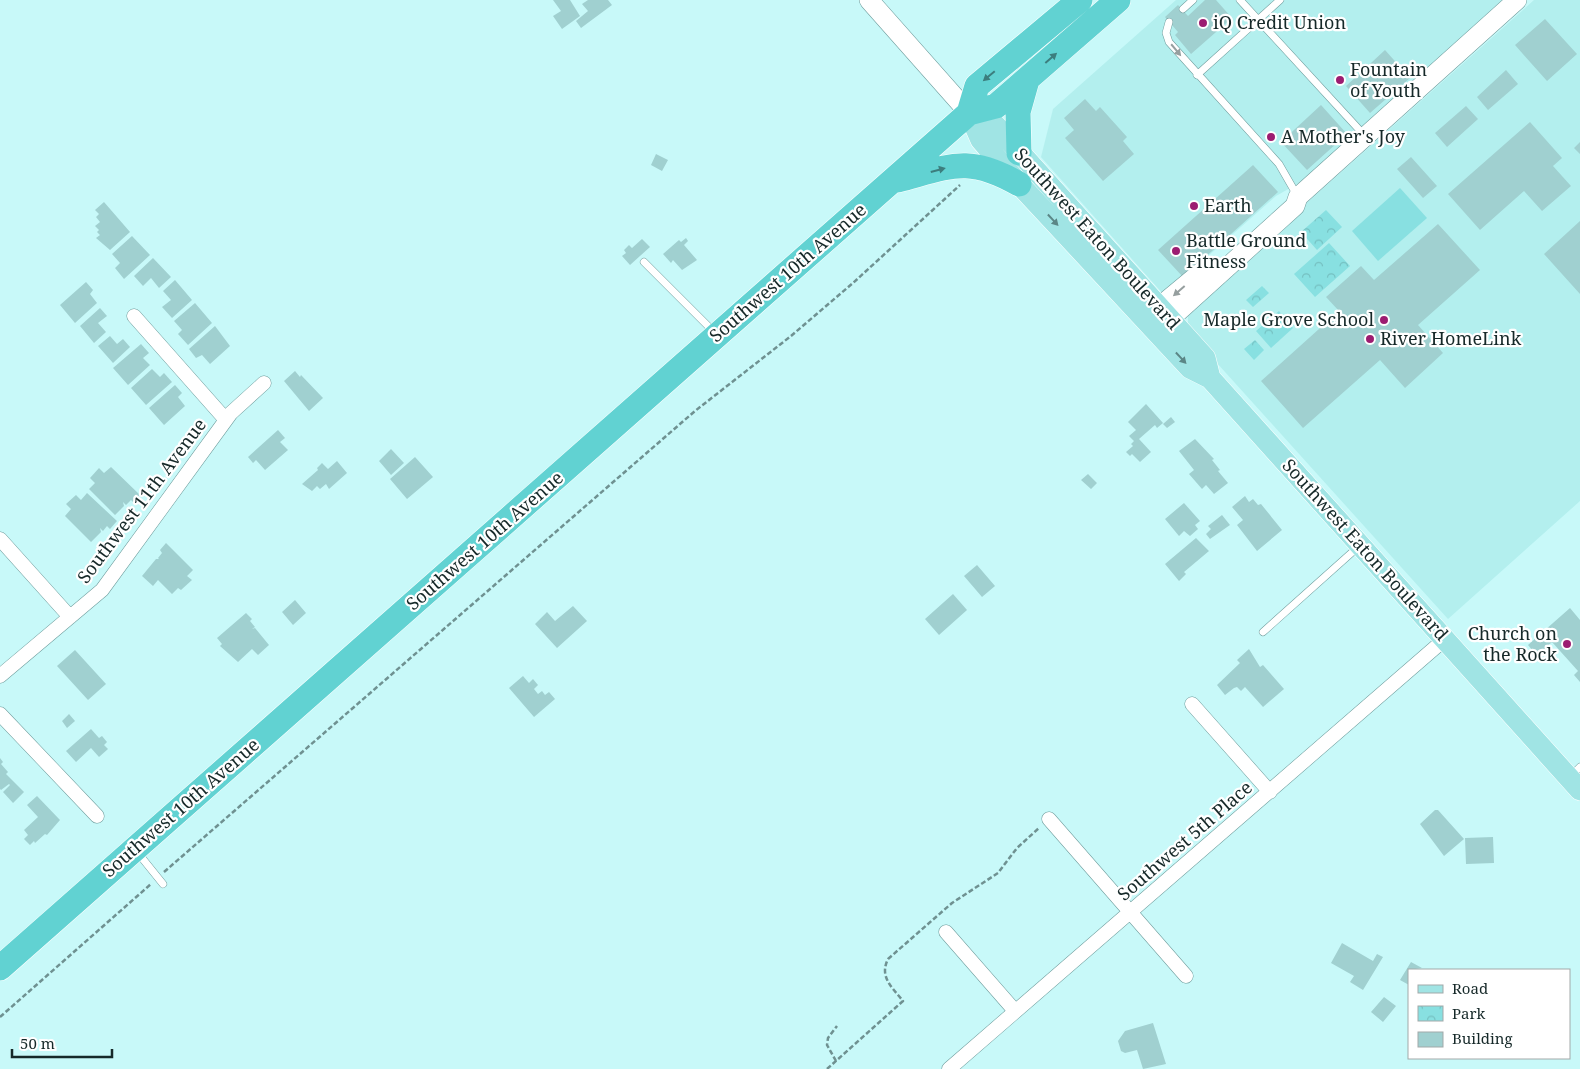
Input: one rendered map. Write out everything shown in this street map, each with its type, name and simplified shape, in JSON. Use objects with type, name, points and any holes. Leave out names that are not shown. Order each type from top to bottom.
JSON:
[{"type":"highway","points":[[969,113],[977,86],[1080,0]]},
{"type":"highway","name":"Southwest 10th Avenue","points":[[0,968],[969,113],[996,106],[1118,0]]},
{"type":"highway","points":[[1019,153],[1018,112],[1027,80]]},
{"type":"highway","points":[[891,182],[946,167],[975,165],[994,171],[1019,184]]},
{"type":"main road","name":"Southwest Eaton Boulevard","points":[[969,113],[996,126],[1205,358],[1210,378]]},
{"type":"main road","name":"Southwest Eaton Boulevard","points":[[969,113],[981,140],[1019,184],[1190,368],[1210,378],[1445,640],[1576,778]]},
{"type":"main road","points":[[1110,281],[1134,294],[1156,317],[1164,313]]},
{"type":"street","name":"Southwest Eaton Boulevard","points":[[869,0],[969,113]]},
{"type":"street","points":[[1164,313],[1294,206],[1298,197],[1509,3]]},
{"type":"street","points":[[134,316],[226,420]]},
{"type":"street","name":"Southwest 11th Avenue","points":[[0,676],[102,590],[226,420],[264,383]]},
{"type":"street","points":[[0,539],[70,617]]},
{"type":"street","name":"Southwest 5th Place","points":[[948,1069],[1445,640]]},
{"type":"street","points":[[1192,704],[1270,792]]},
{"type":"street","points":[[0,714],[97,816]]},
{"type":"street","points":[[1049,819],[1186,976]]},
{"type":"street","points":[[946,932],[1015,1011]]},
{"type":"lane","points":[[1183,9],[1193,0]]},
{"type":"lane","points":[[1240,0],[1365,136]]},
{"type":"lane","points":[[1197,75],[1280,0]]},
{"type":"lane","points":[[1169,22],[1166,33],[1169,42],[1279,164],[1298,197]]},
{"type":"lane","points":[[644,262],[717,336]]},
{"type":"lane","points":[[1263,632],[1360,545]]},
{"type":"lane","points":[[134,850],[163,884]]},
{"type":"path","points":[[0,1017],[158,877],[695,411],[791,336],[846,289],[974,172],[975,165]]},
{"type":"path","points":[[827,1069],[904,1001],[885,978],[883,968],[888,959],[952,904],[994,876],[1017,848],[1049,819]]},
{"type":"path","points":[[836,1061],[827,1045],[828,1038],[837,1026]]},
{"type":"shaded area","points":[[1176,0],[1506,0],[1304,180],[1276,196],[1164,295],[1041,157],[1053,109]]},
{"type":"shaded area","name":"Maple Grove School","points":[[1534,0],[1580,0],[1580,501],[1448,619],[1188,331],[1188,309]]},
{"type":"green space","points":[[1400,188],[1427,218],[1378,261],[1352,231]]},
{"type":"green space","points":[[1326,210],[1342,227],[1317,250],[1301,232]]},
{"type":"green space","points":[[1329,243],[1350,266],[1315,297],[1294,274]]},
{"type":"green space","points":[[1262,286],[1269,293],[1253,307],[1246,300]]},
{"type":"green space","points":[[1279,311],[1293,328],[1271,348],[1256,331]]},
{"type":"green space","points":[[1255,340],[1264,350],[1254,360],[1244,349]]},
{"type":"building","points":[[553,0],[570,0],[580,16],[562,29],[553,16],[561,11]]},
{"type":"building","points":[[588,0],[608,0],[612,5],[581,28],[576,21],[588,11],[582,4]]},
{"type":"building","name":"iQ Credit Union","points":[[1205,0],[1216,0],[1232,18],[1191,54],[1175,35],[1178,32],[1165,17],[1178,5],[1188,16]]},
{"type":"building","points":[[1545,19],[1577,54],[1547,81],[1515,45]]},
{"type":"building","points":[[1385,50],[1410,78],[1370,113],[1346,86]]},
{"type":"building","points":[[1506,70],[1518,84],[1488,110],[1477,97]]},
{"type":"building","points":[[1085,99],[1096,111],[1100,107],[1127,137],[1123,141],[1134,154],[1103,181],[1065,138],[1074,130],[1064,118]]},
{"type":"building","points":[[1321,105],[1347,134],[1307,170],[1281,142]]},
{"type":"building","points":[[1466,106],[1478,119],[1447,147],[1435,133]]},
{"type":"building","points":[[1530,122],[1562,158],[1553,166],[1571,186],[1542,211],[1524,191],[1480,230],[1448,194]]},
{"type":"building","points":[[1580,142],[1580,154],[1574,148]]},
{"type":"building","points":[[656,154],[668,160],[662,171],[651,165]]},
{"type":"building","points":[[1411,157],[1437,186],[1423,198],[1397,169]]},
{"type":"building","points":[[1253,165],[1278,192],[1183,277],[1158,250]]},
{"type":"building","points":[[104,202],[130,232],[110,250],[96,238],[100,235],[97,232],[99,230],[95,226],[100,222],[96,217],[99,214],[95,210]]},
{"type":"building","points":[[1580,221],[1580,294],[1544,254]]},
{"type":"building","name":"River HomeLink","points":[[1438,224],[1480,270],[1418,325],[1443,353],[1405,388],[1380,360],[1303,428],[1261,381],[1339,311],[1326,297],[1361,266],[1374,280]]},
{"type":"building","points":[[132,236],[150,255],[124,279],[115,268],[120,263],[112,254]]},
{"type":"building","points":[[686,238],[688,241],[684,245],[697,260],[682,270],[673,260],[671,263],[663,254],[679,240],[681,242]]},
{"type":"building","points":[[642,239],[650,247],[630,265],[622,256],[626,253],[624,250],[629,245],[632,248]]},
{"type":"building","points":[[153,258],[171,277],[159,288],[151,278],[143,286],[134,276]]},
{"type":"building","points":[[175,280],[192,300],[172,318],[162,307],[171,300],[163,291]]},
{"type":"building","points":[[86,282],[93,290],[90,294],[97,303],[75,323],[60,305]]},
{"type":"building","points":[[195,303],[212,323],[188,345],[178,334],[182,330],[174,321]]},
{"type":"building","points":[[100,308],[107,316],[98,323],[106,332],[94,343],[80,326]]},
{"type":"building","points":[[215,326],[230,346],[210,364],[202,355],[196,358],[189,349]]},
{"type":"building","points":[[110,336],[117,344],[123,339],[130,347],[113,363],[98,346]]},
{"type":"building","points":[[141,344],[149,353],[143,358],[150,365],[128,385],[113,368]]},
{"type":"building","points":[[152,369],[160,377],[164,373],[172,382],[146,405],[131,388]]},
{"type":"building","points":[[295,371],[323,398],[309,411],[284,381]]},
{"type":"building","points":[[175,385],[182,393],[178,397],[185,406],[164,425],[149,408]]},
{"type":"building","points":[[1146,404],[1163,423],[1157,428],[1155,425],[1139,439],[1151,452],[1140,462],[1132,454],[1130,456],[1126,452],[1133,446],[1131,444],[1134,441],[1129,436],[1136,430],[1128,422]]},
{"type":"building","points":[[1171,417],[1175,422],[1167,428],[1163,424]]},
{"type":"building","points":[[278,430],[285,438],[280,442],[288,450],[265,470],[256,460],[253,463],[248,457]]},
{"type":"building","points":[[1195,439],[1214,459],[1212,460],[1220,470],[1218,471],[1228,483],[1214,494],[1206,485],[1202,489],[1189,474],[1194,470],[1179,451]]},
{"type":"building","points":[[391,449],[404,463],[391,475],[379,461]]},
{"type":"building","points":[[415,457],[433,477],[407,499],[390,479]]},
{"type":"building","points":[[337,461],[347,473],[329,489],[326,484],[320,489],[317,486],[312,491],[302,484],[318,470],[317,468],[322,463],[328,469]]},
{"type":"building","points":[[111,467],[140,495],[133,502],[131,500],[126,505],[123,502],[124,506],[115,515],[89,489],[95,483],[90,478],[99,468],[104,473]]},
{"type":"building","points":[[1088,474],[1097,483],[1091,489],[1081,480]]},
{"type":"building","points":[[87,493],[117,521],[110,529],[107,526],[103,531],[100,528],[101,532],[91,542],[65,516],[71,509],[66,504],[76,495],[81,500]]},
{"type":"building","points":[[1245,496],[1249,502],[1253,499],[1258,505],[1261,504],[1282,530],[1257,551],[1237,525],[1243,520],[1232,507]]},
{"type":"building","points":[[1184,503],[1200,521],[1195,525],[1198,529],[1190,536],[1184,531],[1179,536],[1165,519]]},
{"type":"building","points":[[1222,515],[1230,525],[1210,539],[1206,534],[1211,529],[1208,526]]},
{"type":"building","points":[[1196,538],[1209,551],[1184,572],[1186,574],[1179,581],[1165,564]]},
{"type":"building","points":[[166,543],[193,570],[187,576],[192,580],[181,590],[178,588],[172,594],[158,580],[153,586],[142,576],[156,559],[159,559],[162,553],[160,550]]},
{"type":"building","points":[[977,565],[995,586],[982,597],[964,576]]},
{"type":"building","points":[[953,594],[967,610],[939,635],[925,619]]},
{"type":"building","points":[[295,600],[306,613],[293,625],[282,612]]},
{"type":"building","points":[[573,606],[587,621],[557,648],[535,624],[547,612],[555,621]]},
{"type":"building","name":"Church on the Rock","points":[[1570,608],[1580,620],[1580,682],[1574,675],[1578,671],[1552,642],[1537,656],[1528,645]]},
{"type":"building","points":[[246,613],[252,619],[250,621],[255,627],[252,629],[255,628],[269,645],[258,655],[252,649],[238,662],[220,646],[222,644],[217,638]]},
{"type":"building","points":[[1249,649],[1260,667],[1263,665],[1284,689],[1263,707],[1245,687],[1241,691],[1237,687],[1234,688],[1225,695],[1217,685],[1240,663],[1237,660]]},
{"type":"building","points":[[75,650],[106,684],[88,700],[57,666]]},
{"type":"building","points":[[523,676],[529,683],[533,679],[538,685],[534,689],[538,694],[542,691],[545,695],[549,692],[555,699],[534,717],[509,688]]},
{"type":"building","points":[[69,714],[75,721],[67,728],[62,721]]},
{"type":"building","points":[[91,729],[99,738],[102,736],[107,742],[104,745],[108,749],[99,757],[91,748],[76,762],[66,751]]},
{"type":"building","points":[[0,758],[3,762],[1,764],[8,772],[6,774],[24,792],[13,803],[3,792],[10,785],[0,789]]},
{"type":"building","points":[[37,796],[60,820],[47,835],[45,834],[30,845],[24,839],[28,835],[24,830],[38,817],[27,805]]},
{"type":"building","points":[[1435,810],[1438,810],[1464,839],[1444,856],[1420,824]]},
{"type":"building","points":[[1493,837],[1494,863],[1466,864],[1465,838]]},
{"type":"building","points":[[1342,943],[1373,961],[1377,954],[1383,957],[1363,990],[1350,982],[1354,976],[1331,963]]},
{"type":"building","points":[[1411,962],[1422,968],[1408,969],[1408,984],[1400,980]]},
{"type":"building","points":[[1384,997],[1396,1006],[1383,1022],[1371,1012]]},
{"type":"building","points":[[1153,1023],[1166,1064],[1143,1069],[1137,1050],[1125,1053],[1121,1051],[1118,1041],[1125,1031]]},
{"type":"place","name":"iQ Credit Union","points":[[1203,23]]},
{"type":"place","name":"Fountain of Youth","points":[[1340,80]]},
{"type":"place","name":"A Mother's Joy","points":[[1271,137]]},
{"type":"place","name":"Earth","points":[[1194,206]]},
{"type":"place","name":"Battle Ground Fitness","points":[[1176,251]]},
{"type":"place","name":"Maple Grove School","points":[[1384,320]]},
{"type":"place","name":"River HomeLink","points":[[1370,339]]},
{"type":"place","name":"Church on the Rock","points":[[1567,644]]}]
